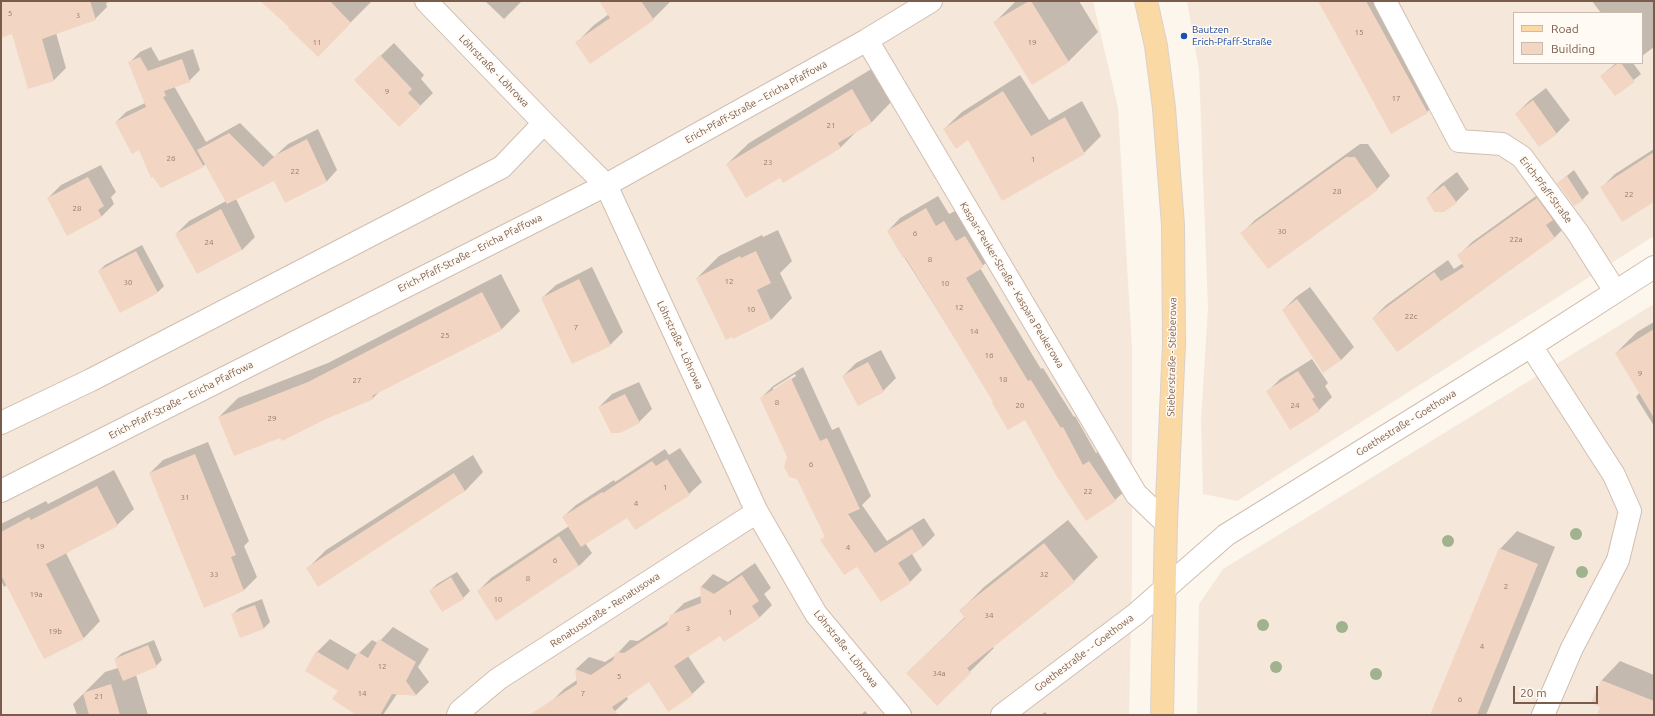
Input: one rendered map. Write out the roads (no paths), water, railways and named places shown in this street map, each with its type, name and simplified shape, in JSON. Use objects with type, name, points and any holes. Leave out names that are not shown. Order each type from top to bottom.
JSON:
[{"type":"main road","name":"Stieberstraße - Stieberowa","points":[[1146,1],[1156,46],[1164,108],[1173,225],[1174,344],[1166,523],[1162,715]]},
{"type":"street","name":"Löhrstraße - Löhrowa","points":[[426,1],[606,185],[757,512],[816,614],[900,715]]},
{"type":"street","name":"Erich-Pfaff-Straße – Ericha Pfaffowa","points":[[1,491],[606,185],[867,40],[931,1]]},
{"type":"street","name":"Erich-Pfaff-Straße","points":[[1385,1],[1459,141],[1502,144],[1522,157],[1578,233],[1615,291]]},
{"type":"street","name":"Kaspar-Peuker-Straße - Kaspara Peukerowa","points":[[867,40],[1136,494],[1166,523]]},
{"type":"street","points":[[1,423],[98,376],[502,167],[544,123]]},
{"type":"street","name":"Goethestraße - Goethowa","points":[[1165,588],[1226,535],[1531,346],[1654,267]]},
{"type":"street","points":[[1531,346],[1614,475],[1630,511],[1618,560],[1572,648],[1543,715]]},
{"type":"street","name":"Renatusstraße - Renatusowa","points":[[458,715],[460,711],[498,679],[757,512]]},
{"type":"street","name":"Goethestraße - - Goethowa","points":[[1002,715],[1136,614],[1165,588]]},
{"type":"place","name":"Bautzen Erich-Pfaff-Straße","points":[[1184,36]]}]
